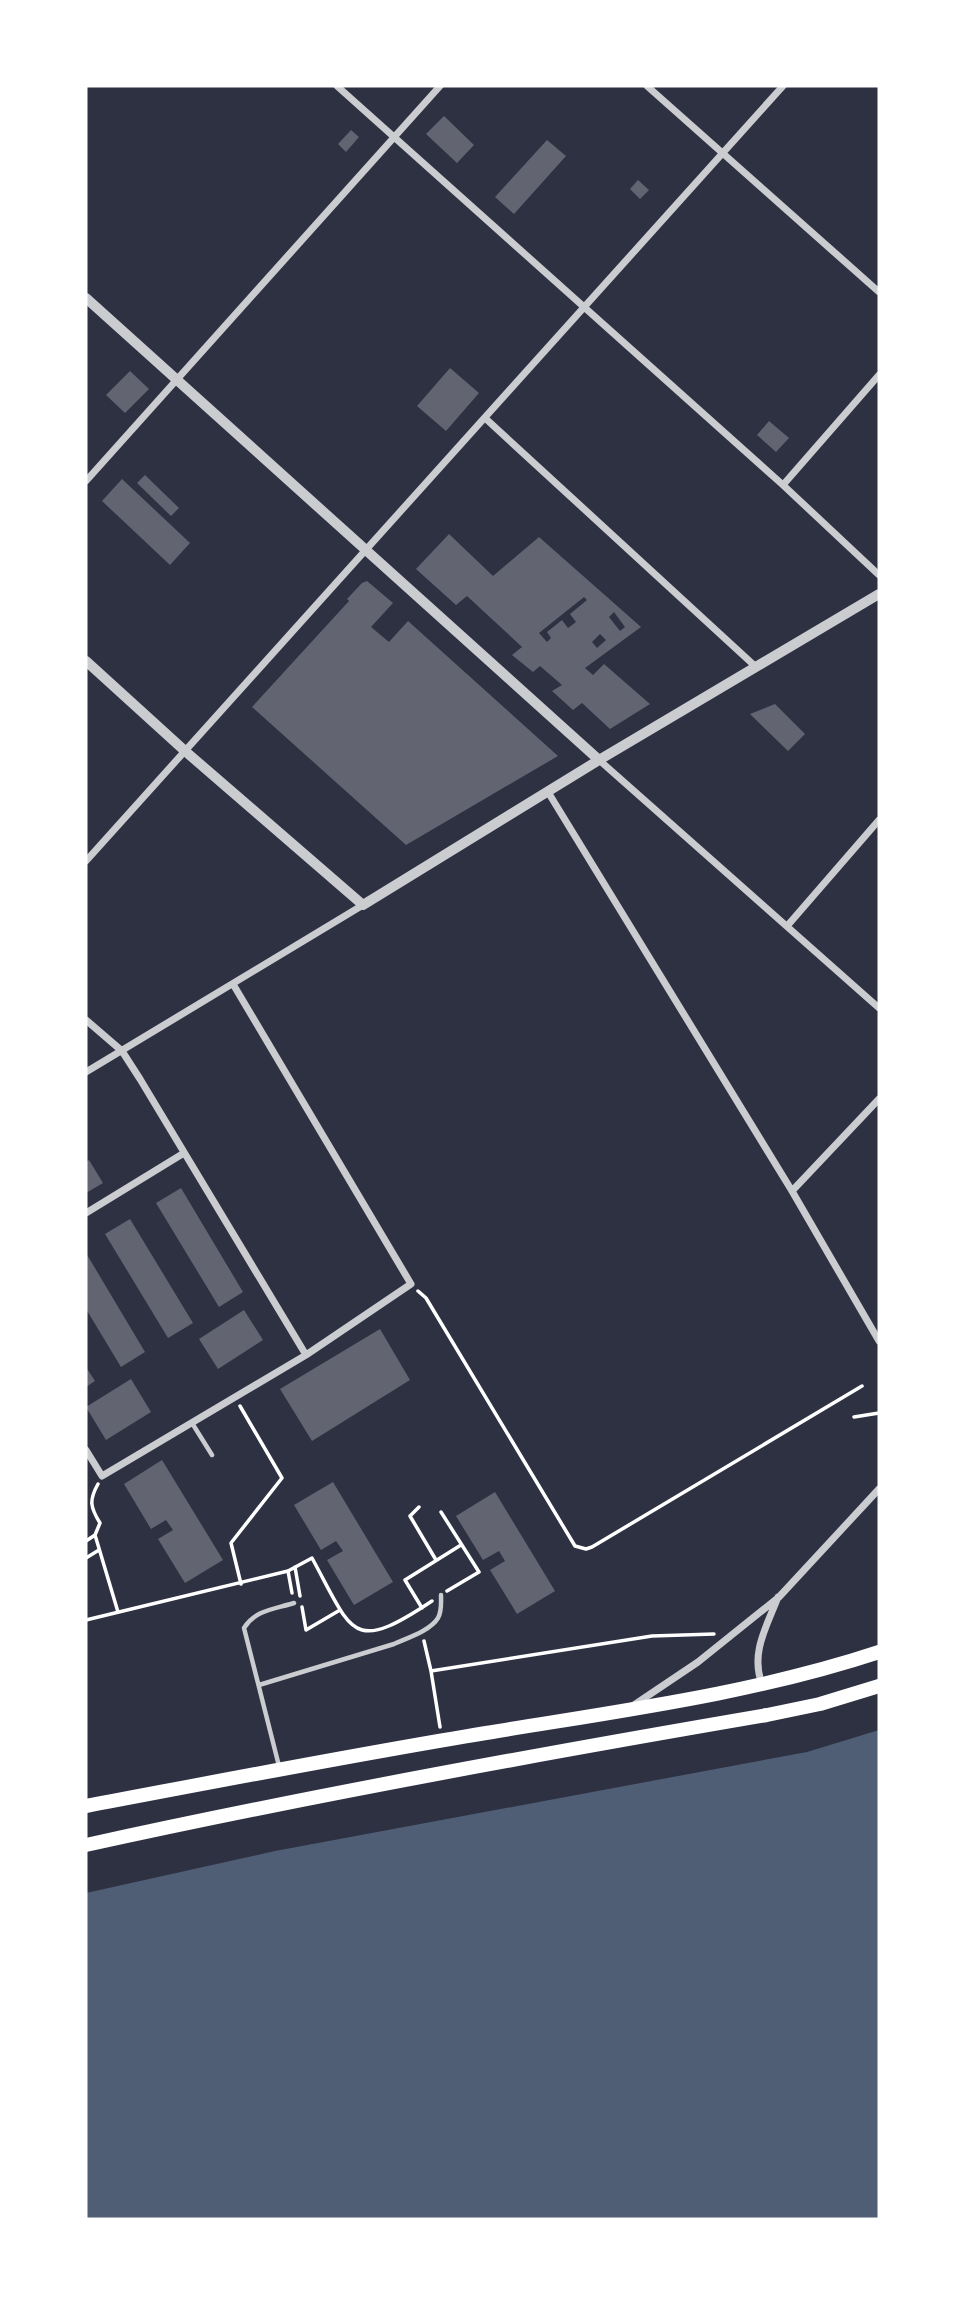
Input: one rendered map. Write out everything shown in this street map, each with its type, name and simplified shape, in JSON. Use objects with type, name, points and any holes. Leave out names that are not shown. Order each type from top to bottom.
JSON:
[{"type":"main road","points":[[86,1806],[762,1684],[828,1668],[879,1651]]},
{"type":"main road","points":[[86,1845],[412,1777],[767,1715],[820,1704],[879,1686]]},
{"type":"street","points":[[337,86],[783,485],[879,575]]},
{"type":"street","points":[[86,481],[440,86]]},
{"type":"street","points":[[647,86],[879,292]]},
{"type":"street","points":[[86,860],[783,86]]},
{"type":"street","points":[[86,298],[364,551],[879,1008]]},
{"type":"street","points":[[783,485],[879,375]]},
{"type":"street","points":[[485,418],[756,667]]},
{"type":"street","points":[[86,1072],[879,594]]},
{"type":"street","points":[[86,661],[363,905]]},
{"type":"street","points":[[548,792],[792,1191],[879,1341]]},
{"type":"street","points":[[788,925],[879,820]]},
{"type":"street","points":[[86,1450],[102,1476],[306,1355],[411,1284],[233,984]]},
{"type":"street","points":[[86,1020],[121,1051],[306,1355]]},
{"type":"street","points":[[792,1191],[879,1099]]},
{"type":"street","points":[[86,1213],[184,1153]]},
{"type":"street","points":[[627,1710],[698,1662],[779,1597],[879,1489]]},
{"type":"street","points":[[762,1684],[756,1660],[779,1597]]},
{"type":"lane","points":[[192,1423],[212,1455]]},
{"type":"lane","points":[[259,1685],[394,1644],[422,1631],[439,1617],[441,1595]]},
{"type":"lane","points":[[280,1770],[244,1628],[257,1614],[294,1603]]},
{"type":"path","points":[[411,1284],[426,1298],[575,1546],[580,1548],[592,1547],[862,1386]]},
{"type":"path","points":[[235,1397],[282,1478],[231,1543],[241,1584]]},
{"type":"path","points":[[853,1417],[879,1413]]},
{"type":"path","points":[[86,1541],[95,1535],[100,1523],[91,1509],[90,1498],[102,1476]]},
{"type":"path","points":[[419,1507],[410,1516],[436,1560]]},
{"type":"path","points":[[86,1620],[241,1584],[288,1571],[312,1558],[346,1620],[353,1627],[365,1632],[377,1632],[401,1622],[479,1572],[442,1512]]},
{"type":"path","points":[[95,1535],[118,1612]]},
{"type":"path","points":[[422,1608],[405,1580],[461,1545]]},
{"type":"path","points":[[86,1558],[100,1550]]},
{"type":"path","points":[[295,1567],[306,1630],[340,1609]]},
{"type":"path","points":[[288,1571],[294,1603]]},
{"type":"path","points":[[422,1631],[432,1671],[442,1741]]},
{"type":"path","points":[[432,1671],[652,1636],[735,1633]]},
{"type":"water","points":[[879,1730],[879,2219],[86,2219],[86,1893],[275,1851],[807,1752]]},
{"type":"building","points":[[444,116],[474,145],[457,163],[426,134]]},
{"type":"building","points":[[351,130],[359,137],[346,152],[338,144]]},
{"type":"building","points":[[547,140],[566,156],[514,214],[495,197]]},
{"type":"building","points":[[638,180],[649,190],[640,199],[630,189]]},
{"type":"building","points":[[450,368],[479,393],[446,431],[417,406]]},
{"type":"building","points":[[130,371],[149,389],[125,413],[106,395]]},
{"type":"building","points":[[769,421],[789,438],[776,452],[757,435]]},
{"type":"building","points":[[145,475],[179,508],[171,516],[137,483]]},
{"type":"building","points":[[122,479],[190,543],[170,565],[102,501]]},
{"type":"building","points":[[449,534],[493,576],[539,537],[641,627],[585,668],[593,675],[604,664],[650,704],[610,729],[582,703],[573,710],[552,691],[562,685],[540,666],[533,672],[512,655],[522,647],[467,596],[456,605],[416,569]],"holes":[[[584,597],[587,600],[570,614],[576,622],[568,628],[562,620],[547,632],[551,638],[547,642],[539,633]],[[614,612],[625,627],[620,631],[609,617]],[[600,634],[606,640],[597,648],[592,642]]]},
{"type":"building","points":[[367,581],[393,603],[371,627],[389,642],[408,621],[558,756],[406,845],[252,707],[349,601],[347,599]]},
{"type":"building","points":[[775,704],[805,734],[788,751],[750,714]]},
{"type":"building","points":[[89,1160],[103,1183],[86,1193],[86,1162]]},
{"type":"building","points":[[181,1188],[243,1292],[219,1307],[156,1203]]},
{"type":"building","points":[[130,1219],[193,1323],[168,1338],[105,1234]]},
{"type":"building","points":[[86,1253],[145,1352],[121,1367],[86,1309]]},
{"type":"building","points":[[244,1310],[263,1340],[218,1369],[199,1339]]},
{"type":"building","points":[[380,1329],[410,1380],[312,1441],[280,1389]]},
{"type":"building","points":[[86,1367],[95,1381],[86,1387]]},
{"type":"building","points":[[131,1379],[151,1412],[106,1440],[86,1407]]},
{"type":"building","points":[[162,1460],[223,1560],[185,1583],[158,1539],[173,1530],[166,1520],[151,1529],[124,1484]]},
{"type":"building","points":[[333,1482],[393,1582],[354,1605],[327,1560],[343,1551],[336,1541],[321,1550],[294,1505]]},
{"type":"building","points":[[495,1492],[555,1591],[517,1614],[490,1570],[505,1561],[499,1551],[483,1560],[456,1516]]}]
